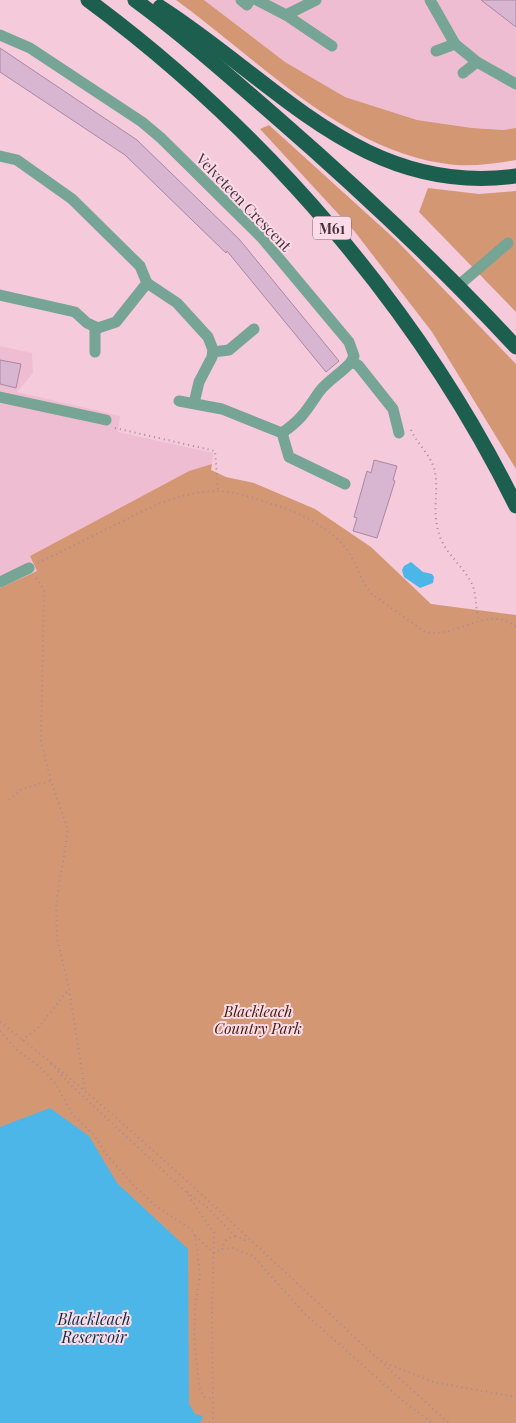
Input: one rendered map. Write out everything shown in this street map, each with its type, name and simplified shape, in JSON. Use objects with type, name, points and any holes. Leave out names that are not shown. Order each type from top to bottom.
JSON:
[{"type":"highway","name":"M61","points":[[88,0],[124,26],[203,96],[295,188],[354,252],[446,382],[494,462],[516,506]]},
{"type":"highway","points":[[135,0],[207,58],[360,190],[459,285],[516,346]]},
{"type":"highway","points":[[148,0],[231,58],[296,108],[348,143],[382,160],[417,172],[452,178],[492,179],[516,176]]},
{"type":"street","points":[[241,0],[247,5],[250,0]]},
{"type":"street","points":[[257,0],[286,15],[332,46]]},
{"type":"street","points":[[286,15],[316,0]]},
{"type":"street","points":[[444,0],[433,5],[454,44],[477,62],[516,84]]},
{"type":"street","name":"Velveteen Crescent","points":[[0,35],[30,48],[142,122],[161,138],[262,238],[349,342],[354,356],[352,362]]},
{"type":"street","points":[[436,51],[454,44]]},
{"type":"street","points":[[463,73],[477,62]]},
{"type":"street","points":[[0,156],[17,160],[72,200],[140,266],[147,283],[177,303],[208,337],[213,352],[199,382],[194,403]]},
{"type":"street","points":[[459,285],[508,243]]},
{"type":"street","points":[[0,295],[75,312],[87,324],[95,327],[105,327],[116,322],[147,283]]},
{"type":"street","points":[[95,327],[95,352]]},
{"type":"street","points":[[213,352],[229,350],[254,329]]},
{"type":"street","points":[[282,433],[295,424],[310,408],[319,392],[352,362],[358,365],[393,409],[399,433]]},
{"type":"street","points":[[0,397],[106,420]]},
{"type":"street","points":[[179,401],[239,415],[282,433]]},
{"type":"street","points":[[282,433],[289,456],[345,484]]},
{"type":"street","points":[[0,582],[29,568]]},
{"type":"path","points":[[106,420],[118,429],[215,451],[218,491]]},
{"type":"path","points":[[411,428],[418,442],[432,461],[436,473],[434,510],[439,536],[450,555],[463,569],[472,584],[478,621]]},
{"type":"path","points":[[85,1090],[69,989],[57,937],[56,904],[68,830],[51,781],[41,742],[44,589],[29,568],[163,501],[187,494],[218,491],[257,499],[290,510],[332,534],[354,560],[366,587],[372,594],[425,632],[435,634],[478,621],[498,619],[510,622],[516,627]]},
{"type":"path","points":[[9,800],[22,789],[51,781]]},
{"type":"path","points":[[22,1040],[38,1028],[69,989]]},
{"type":"path","points":[[0,1022],[85,1090],[250,1238],[378,1360],[449,1423]]},
{"type":"path","points":[[0,1031],[18,1051],[38,1066],[56,1084],[72,1114],[94,1135],[106,1154],[134,1186],[156,1206],[192,1230],[195,1236],[200,1274],[194,1337],[199,1386],[204,1397],[212,1399]]},
{"type":"path","points":[[44,1057],[72,1086],[185,1191],[208,1208],[235,1236],[245,1240],[250,1238]]},
{"type":"path","points":[[185,1191],[214,1233],[212,1310],[213,1423]]},
{"type":"path","points":[[195,1236],[214,1253]]},
{"type":"path","points":[[214,1253],[220,1249],[226,1240],[235,1236]]},
{"type":"path","points":[[220,1249],[241,1250],[252,1256],[305,1314],[403,1401],[432,1423]]},
{"type":"path","points":[[378,1360],[433,1382],[516,1397]]},
{"type":"shaded area","points":[[204,0],[516,0],[516,128],[503,130],[472,128],[417,120],[345,97],[285,62]]},
{"type":"shaded area","points":[[0,346],[32,353],[33,373],[17,392],[120,416],[118,432],[213,453],[212,464],[189,471],[30,556],[37,571],[0,588]]},
{"type":"green space","points":[[176,0],[204,0],[285,62],[345,97],[417,120],[472,128],[503,130],[516,128],[516,160],[479,165],[441,163],[404,154],[368,139],[334,120],[301,97]]},
{"type":"green space","points":[[269,125],[397,241],[516,364],[516,469],[432,332],[355,232],[260,129]]},
{"type":"green space","points":[[428,188],[479,194],[516,191],[516,312],[419,212]]},
{"type":"green space","name":"Blackleach Country Park","points":[[212,464],[211,470],[226,477],[254,483],[315,509],[371,547],[431,604],[516,615],[516,1423],[0,1423],[0,588],[37,571],[30,556],[189,471]]},
{"type":"water","points":[[411,562],[423,572],[432,574],[434,577],[433,583],[420,588],[404,577],[402,570],[404,566]]},
{"type":"water","name":"Blackleach Reservoir","points":[[50,1108],[89,1136],[117,1183],[188,1249],[189,1404],[195,1414],[203,1416],[200,1423],[0,1423],[0,1127]]},
{"type":"building","points":[[481,0],[516,0],[516,27]]},
{"type":"building","points":[[0,48],[137,140],[239,239],[339,361],[326,372],[227,251],[226,253],[125,155],[0,72]]},
{"type":"building","points":[[0,360],[21,364],[16,388],[0,384]]},
{"type":"building","points":[[374,460],[397,466],[393,480],[395,481],[377,538],[353,531],[357,518],[354,517],[367,471],[371,473]]}]
